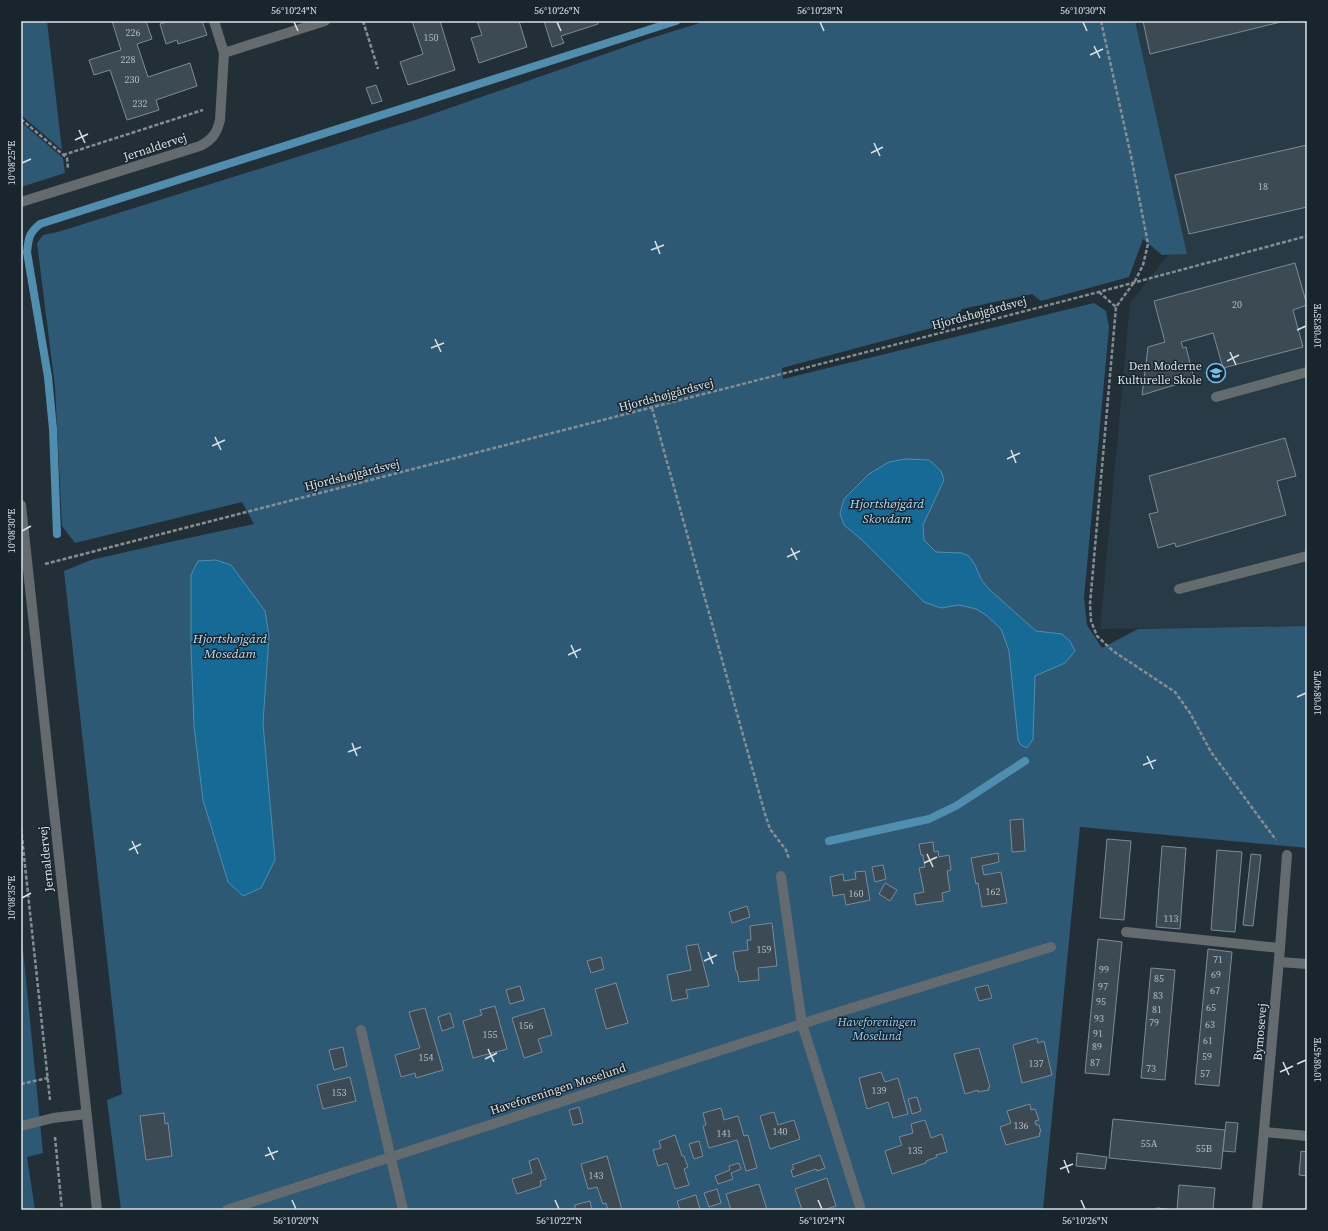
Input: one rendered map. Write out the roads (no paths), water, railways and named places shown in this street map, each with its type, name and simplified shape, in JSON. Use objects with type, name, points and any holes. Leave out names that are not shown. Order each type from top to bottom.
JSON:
[{"type":"street","name":"Jernaldervej","points":[[21,202],[200,146],[213,137],[218,129],[221,109],[224,53],[214,21]]},
{"type":"street","points":[[224,53],[325,21]]},
{"type":"street","points":[[1216,397],[1307,372]]},
{"type":"street","name":"Jernaldervej","points":[[21,505],[25,570],[97,1210]]},
{"type":"street","points":[[1179,589],[1307,556]]},
{"type":"street","name":"Bymosevej","points":[[1257,1210],[1287,855]]},
{"type":"street","points":[[781,876],[802,1024],[861,1210]]},
{"type":"street","points":[[1126,932],[1280,948]]},
{"type":"street","name":"Haveforeningen Moselund","points":[[227,1210],[802,1024],[1051,947]]},
{"type":"street","points":[[1279,962],[1307,964]]},
{"type":"street","points":[[361,1030],[403,1210]]},
{"type":"street","points":[[21,1126],[52,1118],[86,1114]]},
{"type":"street","points":[[1264,1132],[1307,1136]]},
{"type":"water","name":"Hjortshøjgård Skovdam","points":[[905,459],[929,460],[941,471],[944,480],[923,525],[924,540],[936,552],[962,553],[969,556],[982,581],[990,590],[1036,631],[1062,634],[1070,641],[1075,651],[1065,663],[1035,676],[1033,739],[1027,748],[1021,745],[1018,740],[1009,651],[1001,629],[986,615],[976,609],[959,605],[941,608],[924,602],[862,540],[844,525],[840,514],[844,499],[869,474],[889,462]]},
{"type":"water","name":"Hjortshøjgård Mosedam","points":[[216,560],[231,565],[265,611],[269,636],[263,723],[275,860],[261,888],[243,896],[228,882],[203,800],[194,726],[191,646],[191,575],[198,561]]},
{"type":"waterway","points":[[57,534],[53,429],[48,377],[27,252],[30,236],[40,224],[676,21]]},
{"type":"waterway","points":[[829,841],[929,819],[956,806],[1025,761]]},
{"type":"place","name":"Den Moderne Kulturelle Skole","points":[[1216,373]]}]
